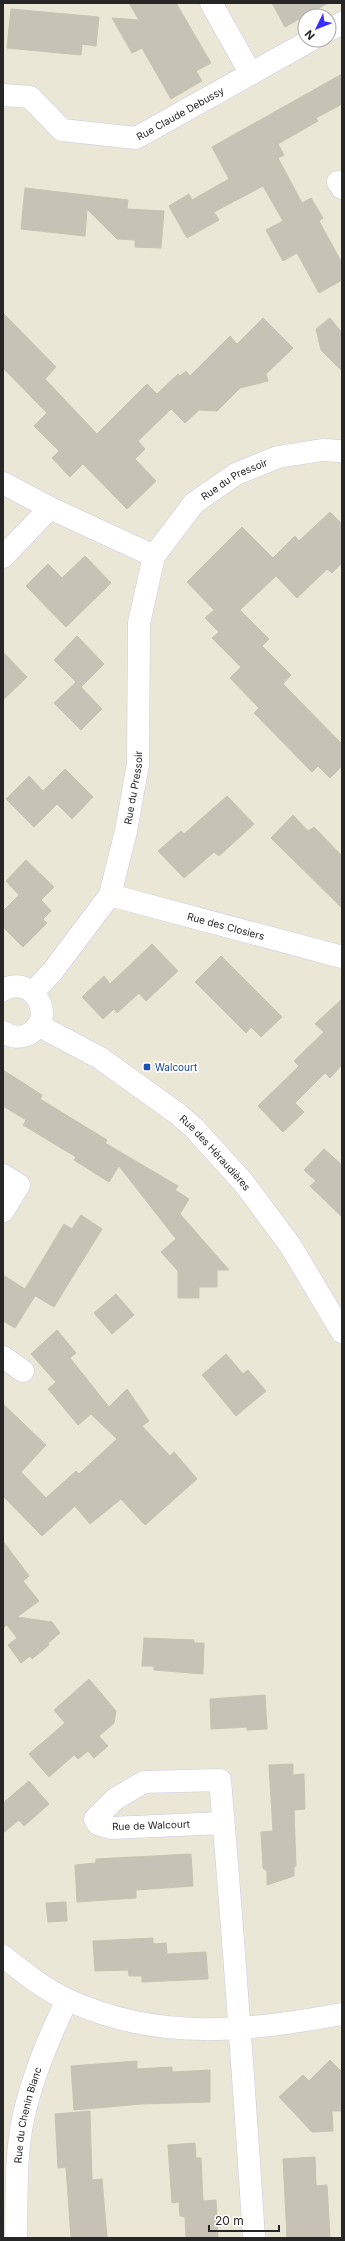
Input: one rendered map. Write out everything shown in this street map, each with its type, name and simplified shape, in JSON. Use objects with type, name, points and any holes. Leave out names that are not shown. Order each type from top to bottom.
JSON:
[{"type":"street","points":[[211,3],[251,74]]},
{"type":"street","name":"Rue Claude Debussy","points":[[3,95],[30,97],[62,130],[136,138],[297,48]]},
{"type":"street","name":"Rue du Pressoir","points":[[33,992],[52,972],[110,895],[126,831],[138,764],[139,623],[154,556],[194,504],[236,474],[278,457],[322,450],[342,451]]},
{"type":"street","points":[[3,483],[50,508],[154,556]]},
{"type":"street","points":[[3,557],[50,508]]},
{"type":"street","name":"Rue des Closiers","points":[[110,895],[342,957]]},
{"type":"street","points":[[3,990],[10,987],[20,986],[33,992],[42,1007],[42,1015],[38,1026],[32,1032],[24,1036],[15,1037],[3,1032]]},
{"type":"street","name":"Rue des Héraudières","points":[[38,1026],[100,1058],[178,1114],[194,1128],[243,1182],[290,1245],[342,1332]]},
{"type":"street","points":[[3,1175],[19,1185],[3,1211]]},
{"type":"street","points":[[3,1357],[23,1371]]},
{"type":"street","name":"Rue de Walcourt","points":[[223,1823],[112,1828],[98,1824],[95,1819],[115,1799],[144,1782],[220,1780],[240,2028]]},
{"type":"street","points":[[3,1956],[32,1978],[67,2000],[105,2015],[139,2024],[174,2029],[240,2028],[258,2027],[342,2014]]},
{"type":"street","name":"Rue du Chenin Blanc","points":[[16,2238],[17,2176],[23,2121],[33,2080],[45,2046],[67,2000]]},
{"type":"street","points":[[240,2028],[254,2238]]},
{"type":"building","points":[[129,3],[176,3],[211,63],[196,71],[202,81],[171,99],[142,48],[132,53],[112,18],[139,20]]},
{"type":"building","points":[[272,3],[328,3],[319,8],[297,8],[297,20],[285,27]]},
{"type":"building","points":[[11,9],[99,17],[96,46],[82,44],[81,55],[7,48]]},
{"type":"building","points":[[342,74],[342,104],[316,118],[318,121],[278,144],[284,155],[278,158],[302,203],[311,198],[323,218],[319,221],[342,263],[342,280],[319,293],[297,253],[283,261],[266,230],[283,221],[263,186],[214,212],[219,220],[187,238],[169,206],[189,194],[192,200],[229,179],[212,147]]},
{"type":"building","points":[[25,188],[128,200],[127,209],[164,211],[161,248],[135,247],[135,240],[117,239],[87,209],[85,236],[21,229]]},
{"type":"building","points":[[3,313],[56,367],[45,379],[97,434],[147,384],[157,394],[178,374],[180,376],[186,371],[190,376],[230,336],[237,344],[263,318],[293,348],[266,374],[268,381],[240,388],[217,411],[199,410],[185,423],[171,409],[138,441],[145,449],[135,459],[156,481],[127,509],[83,464],[70,477],[52,458],[59,451],[34,426],[47,413],[3,368]]},
{"type":"building","points":[[330,318],[342,333],[342,371],[321,350],[316,329]]},
{"type":"building","points":[[330,512],[342,524],[342,563],[332,573],[327,569],[297,598],[276,576],[240,610],[269,639],[262,646],[291,675],[283,684],[342,744],[342,766],[330,778],[318,766],[312,772],[254,713],[259,708],[230,678],[241,667],[212,638],[219,632],[205,618],[214,610],[187,582],[242,527],[273,558],[295,536],[299,541]]},
{"type":"building","points":[[85,556],[111,583],[66,627],[26,586],[48,564],[62,578]]},
{"type":"building","points":[[77,636],[104,664],[81,687],[54,660]]},
{"type":"building","points":[[3,652],[27,677],[3,700]]},
{"type":"building","points":[[76,682],[102,709],[81,730],[54,703]]},
{"type":"building","points":[[65,769],[93,797],[72,819],[57,804],[34,827],[6,799],[29,776],[43,791]]},
{"type":"building","points":[[227,796],[254,824],[219,856],[214,852],[184,878],[158,851],[181,831],[184,834]]},
{"type":"building","points":[[293,815],[308,831],[314,827],[342,856],[342,908],[271,838]]},
{"type":"building","points":[[26,860],[54,887],[41,900],[51,911],[43,919],[47,923],[23,947],[3,927],[3,911],[19,895],[6,881]]},
{"type":"building","points":[[152,944],[178,971],[146,1001],[139,993],[117,1013],[114,1009],[103,1019],[82,997],[104,976],[110,984]]},
{"type":"building","points":[[221,956],[282,1017],[261,1037],[251,1027],[246,1033],[195,982]]},
{"type":"building","points":[[342,999],[342,1065],[330,1078],[325,1073],[295,1103],[304,1112],[283,1132],[258,1106],[299,1066],[294,1061],[324,1032],[315,1024]]},
{"type":"building","points":[[3,1070],[42,1095],[40,1099],[107,1140],[105,1143],[178,1186],[175,1190],[189,1199],[180,1214],[229,1270],[217,1270],[217,1287],[199,1287],[199,1298],[178,1298],[178,1271],[161,1252],[176,1239],[119,1166],[109,1182],[74,1160],[76,1157],[23,1125],[26,1120],[3,1106]]},
{"type":"building","points":[[324,1149],[342,1165],[342,1217],[310,1186],[316,1181],[304,1170]]},
{"type":"building","points":[[81,1215],[102,1229],[54,1307],[32,1294],[35,1296],[15,1328],[3,1321],[3,1275],[25,1289],[64,1224],[72,1229]]},
{"type":"building","points":[[116,1294],[134,1315],[112,1334],[94,1313]]},
{"type":"building","points":[[57,1330],[76,1353],[70,1358],[109,1407],[127,1389],[149,1421],[142,1426],[170,1456],[174,1452],[197,1479],[145,1525],[121,1499],[90,1524],[75,1506],[42,1536],[3,1496],[3,1404],[46,1445],[21,1472],[46,1498],[76,1471],[79,1474],[117,1439],[91,1414],[78,1425],[48,1389],[56,1382],[31,1354]]},
{"type":"building","points":[[226,1354],[243,1374],[248,1370],[266,1391],[236,1416],[202,1375]]},
{"type":"building","points":[[3,1541],[29,1576],[23,1581],[39,1601],[17,1617],[52,1622],[60,1633],[48,1643],[49,1645],[32,1659],[30,1656],[21,1663],[8,1645],[17,1638],[7,1625],[3,1628]]},
{"type":"building","points":[[144,1638],[194,1640],[194,1643],[204,1643],[203,1674],[154,1670],[154,1666],[142,1666]]},
{"type":"building","points":[[89,1679],[116,1711],[114,1723],[99,1736],[108,1746],[94,1758],[88,1751],[78,1759],[74,1755],[49,1777],[29,1754],[65,1723],[54,1710]]},
{"type":"building","points":[[265,1695],[267,1729],[247,1730],[247,1727],[211,1729],[210,1699]]},
{"type":"building","points":[[293,1764],[293,1775],[304,1774],[305,1809],[294,1810],[296,1866],[294,1867],[294,1876],[267,1885],[267,1871],[263,1868],[261,1832],[273,1831],[269,1765]]},
{"type":"building","points":[[29,1781],[49,1804],[24,1826],[19,1820],[3,1833],[3,1803]]},
{"type":"building","points":[[191,1854],[193,1886],[136,1890],[136,1898],[77,1902],[75,1865],[96,1863],[96,1859]]},
{"type":"building","points":[[66,1902],[67,1921],[48,1922],[46,1903]]},
{"type":"building","points":[[153,1938],[153,1944],[166,1943],[167,1954],[206,1952],[208,1979],[142,1982],[142,1976],[129,1976],[128,1970],[95,1971],[93,1941]]},
{"type":"building","points":[[330,2060],[342,2072],[342,2111],[332,2111],[333,2131],[312,2132],[279,2097],[303,2075],[309,2081]]},
{"type":"building","points":[[137,2061],[137,2069],[172,2067],[172,2072],[210,2070],[210,2102],[141,2104],[74,2110],[71,2066]]},
{"type":"building","points":[[90,2111],[92,2180],[102,2179],[107,2238],[71,2238],[66,2167],[58,2168],[55,2114]]},
{"type":"building","points":[[195,2143],[196,2158],[201,2158],[203,2201],[216,2200],[218,2238],[186,2238],[185,2217],[180,2216],[179,2202],[172,2203],[168,2145]]},
{"type":"building","points":[[315,2157],[316,2186],[327,2185],[330,2238],[287,2238],[283,2159]]},
{"type":"place","name":"Walcourt","points":[[147,1067]]}]
